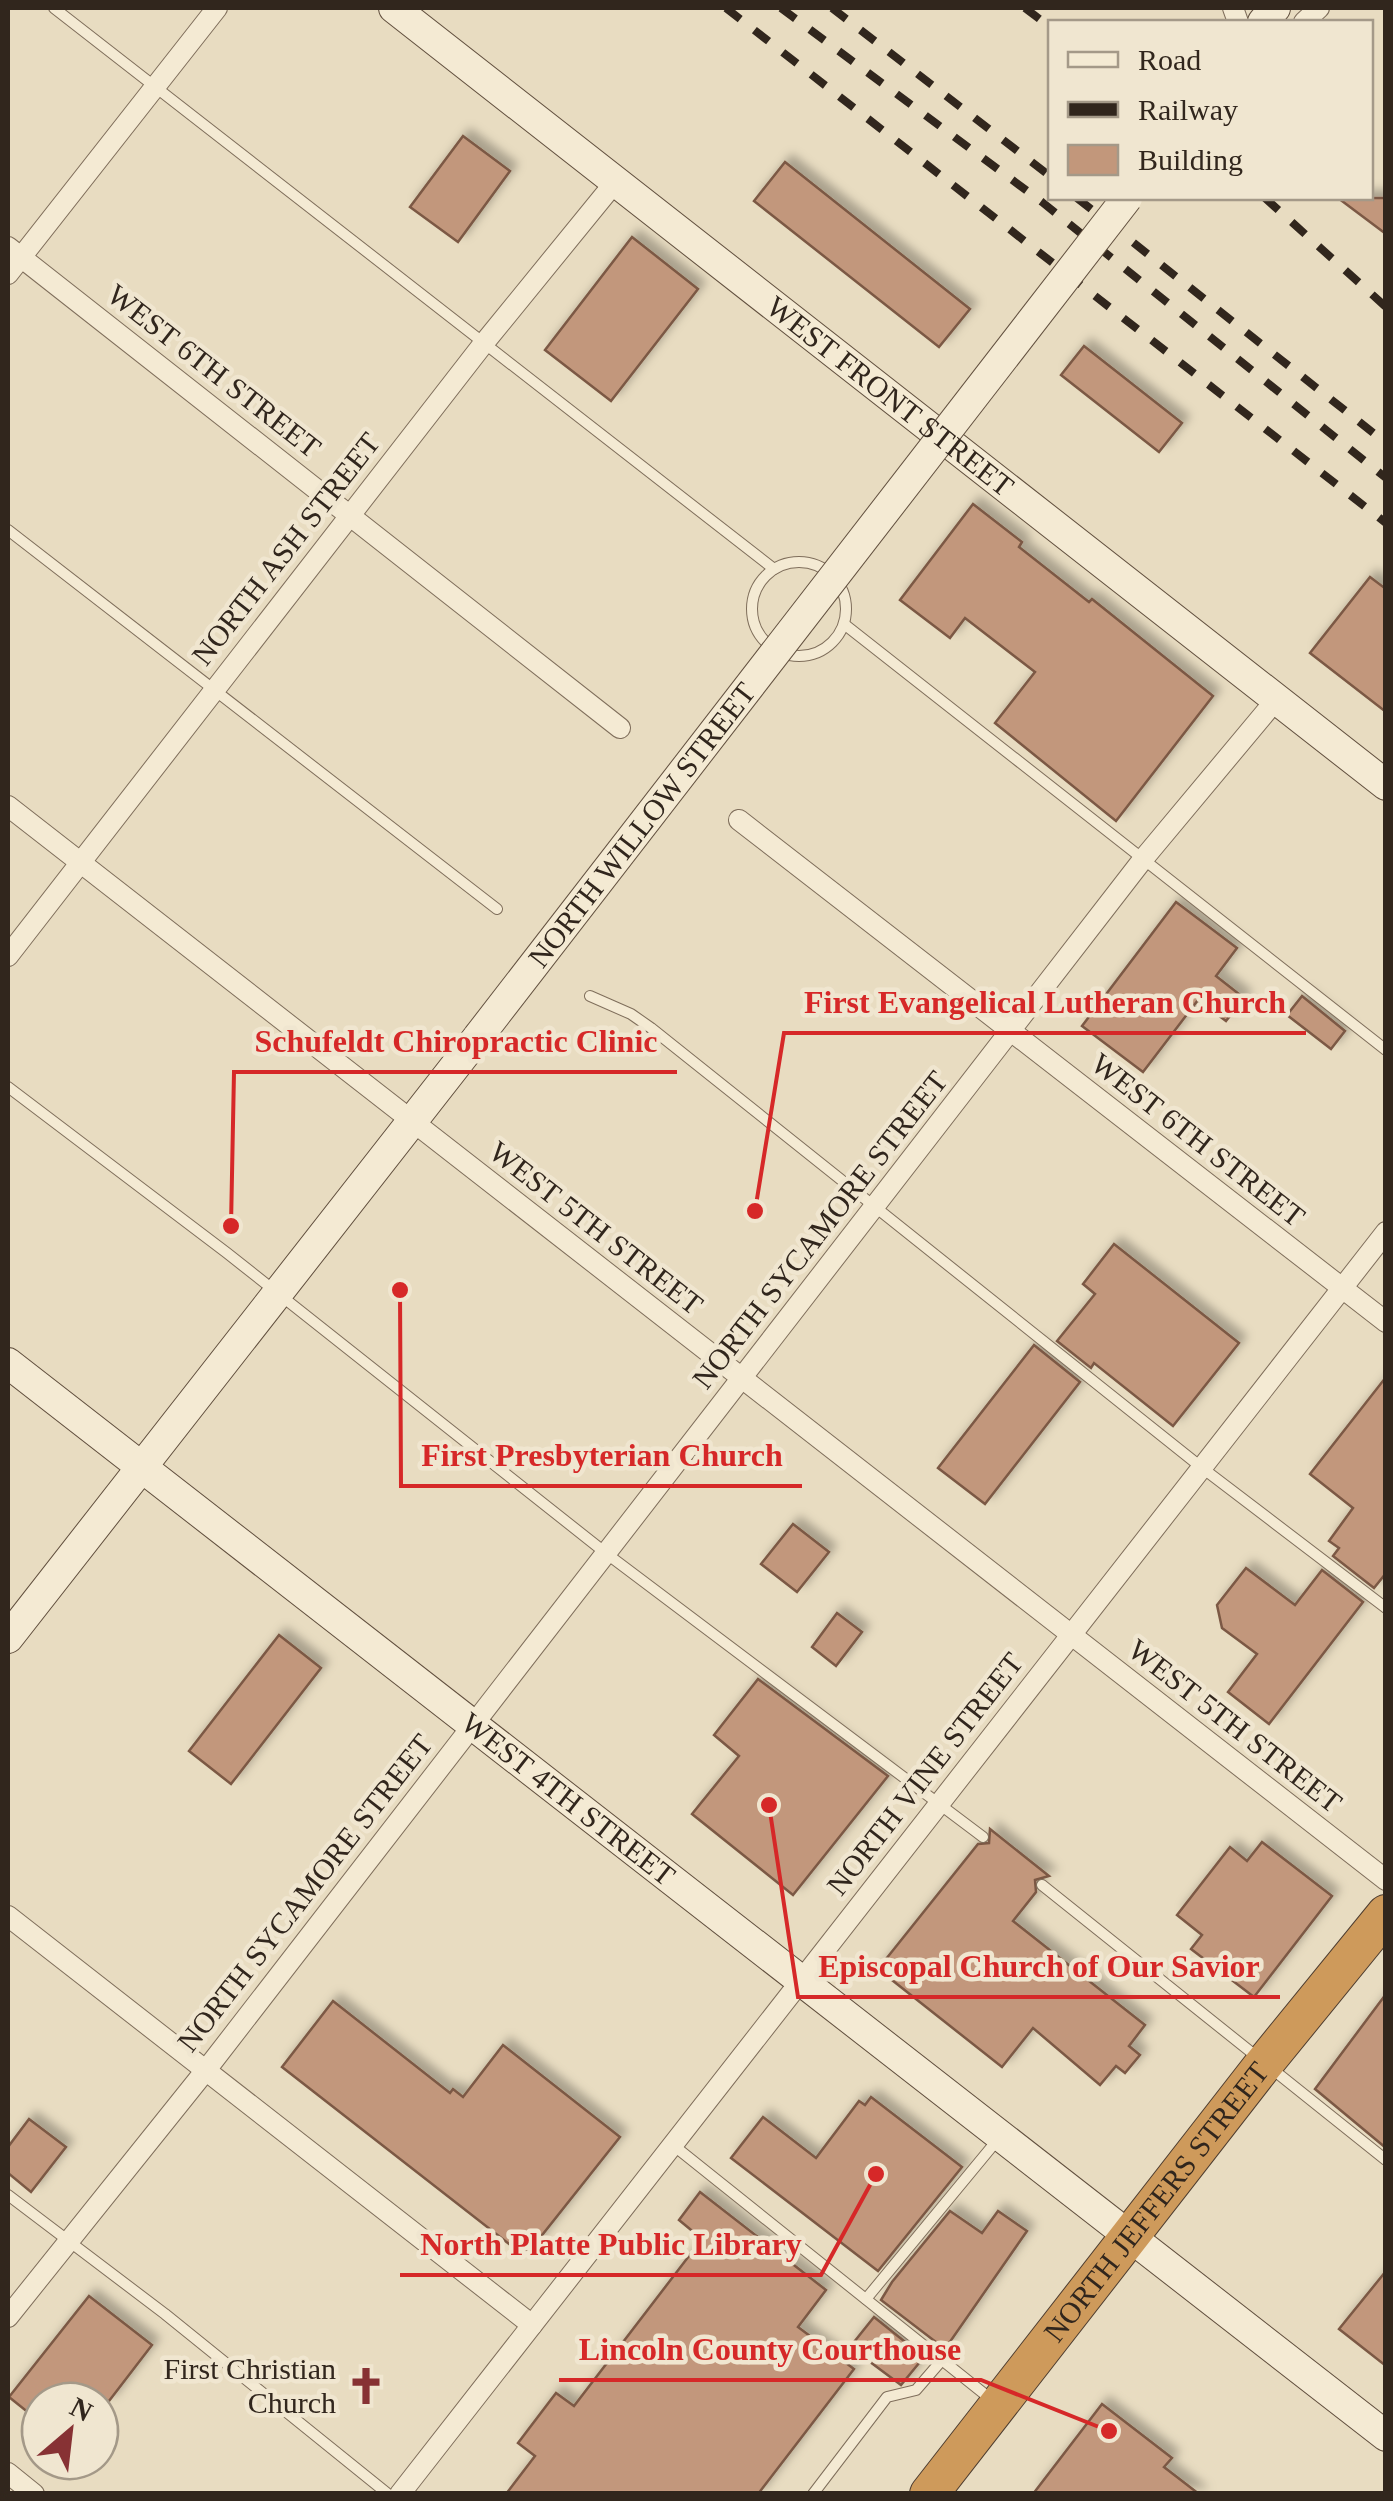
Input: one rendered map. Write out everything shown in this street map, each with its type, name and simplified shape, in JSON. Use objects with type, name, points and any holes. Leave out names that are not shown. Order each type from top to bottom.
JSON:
[{"type":"highway","name":"NORTH JEFFERS STREET","points":[[929,2494],[1386,1914]]},
{"type":"main road","name":"WEST FRONT STREET","points":[[394,8],[1386,785]]},
{"type":"main road","name":"NORTH WILLOW STREET","points":[[8,1638],[1124,200]]},
{"type":"main road","name":"WEST 4TH STREET","points":[[8,1362],[1386,2436]]},
{"type":"street","points":[[12,260],[216,8]]},
{"type":"street","name":"NORTH ASH STREET","points":[[8,956],[484,343],[616,182]]},
{"type":"street","name":"WEST 6TH STREET","points":[[12,260],[350,516],[620,728]]},
{"type":"street","points":[[828,572],[936,434]]},
{"type":"street","name":"NORTH SYCAMORE STREET","points":[[8,2316],[206,2070],[1144,858],[1275,700]]},
{"type":"street","name":"WEST 5TH STREET","points":[[8,806],[1386,1880]]},
{"type":"street","name":"WEST 6TH STREET","points":[[738,820],[1386,1322]]},
{"type":"street","name":"NORTH VINE STREET","points":[[400,2494],[1386,1232]]},
{"type":"street","points":[[8,1916],[532,2325]]},
{"type":"street","points":[[8,2473],[34,2494]]},
{"type":"lane","points":[[54,8],[774,569]]},
{"type":"lane","points":[[8,530],[497,909]]},
{"type":"lane","points":[[789,563],[812,563],[839,584],[846,608],[844,624],[828,646],[810,655],[793,656],[764,640],[755,626],[753,596],[760,582],[774,569],[789,563]]},
{"type":"lane","points":[[844,624],[1386,1050]]},
{"type":"lane","points":[[590,996],[631,1014],[651,1028],[1201,1467],[1386,1608]]},
{"type":"lane","points":[[8,1087],[608,1554],[983,1837]]},
{"type":"lane","points":[[1042,1884],[1386,2160]]},
{"type":"lane","points":[[866,2299],[1001,2136]]},
{"type":"lane","points":[[673,2145],[998,2405]]},
{"type":"lane","points":[[8,2195],[165,2314],[388,2494]]},
{"type":"lane","points":[[813,2494],[887,2397],[916,2390],[942,2360]]},
{"type":"building","points":[[463,136],[510,171],[458,242],[410,207]]},
{"type":"building","points":[[785,162],[970,309],[939,347],[754,201]]},
{"type":"building","points":[[1386,198],[1386,234],[1341,200]]},
{"type":"building","points":[[632,237],[698,289],[611,401],[545,350]]},
{"type":"building","points":[[1084,346],[1182,423],[1159,452],[1061,375]]},
{"type":"building","points":[[973,504],[1022,542],[1019,547],[1089,602],[1092,599],[1213,696],[1116,821],[995,723],[1035,672],[965,618],[950,638],[900,600]]},
{"type":"building","points":[[1370,577],[1386,589],[1386,712],[1310,653]]},
{"type":"building","points":[[1176,902],[1237,948],[1216,976],[1244,998],[1226,1021],[1198,1000],[1143,1072],[1082,1026]]},
{"type":"building","points":[[1302,996],[1345,1031],[1331,1049],[1287,1015]]},
{"type":"building","points":[[1114,1244],[1239,1343],[1173,1426],[1094,1363],[1091,1368],[1057,1341],[1095,1294],[1083,1284]]},
{"type":"building","points":[[1034,1345],[1080,1382],[985,1504],[938,1468]]},
{"type":"building","points":[[1386,1377],[1386,1573],[1374,1588],[1333,1556],[1339,1548],[1329,1541],[1353,1508],[1310,1474]]},
{"type":"building","points":[[793,1524],[829,1552],[797,1592],[761,1564]]},
{"type":"building","points":[[1246,1568],[1295,1605],[1322,1570],[1363,1602],[1269,1724],[1228,1692],[1257,1654],[1222,1628],[1217,1605]]},
{"type":"building","points":[[837,1613],[862,1632],[836,1666],[812,1647]]},
{"type":"building","points":[[279,1635],[321,1668],[231,1784],[189,1751]]},
{"type":"building","points":[[758,1679],[888,1776],[793,1895],[692,1814],[739,1756],[714,1735]]},
{"type":"building","points":[[990,1829],[1049,1876],[1035,1880],[1036,1892],[1013,1921],[1145,2025],[1129,2046],[1140,2055],[1125,2073],[1116,2066],[1100,2085],[1033,2028],[1002,2067],[878,1969],[978,1844],[989,1843]]},
{"type":"building","points":[[1262,1842],[1332,1896],[1254,1997],[1191,1949],[1202,1935],[1177,1915],[1230,1847],[1247,1861]]},
{"type":"building","points":[[1386,1994],[1386,2148],[1315,2089]]},
{"type":"building","points":[[333,2001],[450,2093],[453,2089],[463,2097],[503,2045],[620,2137],[531,2249],[518,2251],[282,2067]]},
{"type":"building","points":[[871,2097],[962,2167],[878,2271],[731,2158],[763,2117],[816,2158],[859,2101],[865,2105]]},
{"type":"building","points":[[29,2119],[66,2147],[31,2192],[8,2173],[8,2147]]},
{"type":"building","points":[[700,2192],[826,2290],[798,2327],[854,2369],[758,2494],[506,2494],[535,2456],[518,2443],[556,2393],[574,2406],[702,2239],[679,2220]]},
{"type":"building","points":[[950,2211],[982,2233],[998,2211],[1027,2231],[945,2349],[881,2300]]},
{"type":"building","points":[[1386,2271],[1386,2366],[1339,2329]]},
{"type":"building","points":[[89,2296],[152,2345],[120,2387],[120,2381],[22,2381]]},
{"type":"building","points":[[874,2317],[924,2357],[901,2385],[850,2347]]},
{"type":"building","points":[[20,2383],[20,2406],[9,2397]]},
{"type":"building","points":[[1102,2404],[1172,2458],[1164,2467],[1199,2494],[1033,2494]]},
{"type":"railway","points":[[726,8],[1386,523]]},
{"type":"railway","points":[[781,8],[1042,202],[1386,478]]},
{"type":"railway","points":[[832,8],[1048,174]]},
{"type":"railway","points":[[1025,8],[1048,25]]},
{"type":"railway","points":[[1080,200],[1386,443]]},
{"type":"railway","points":[[1267,200],[1386,307]]},
{"type":"place","name":"First Evangelical Lutheran Church","points":[[755,1211]]},
{"type":"place","name":"Schufeldt Chiropractic Clinic","points":[[231,1226]]},
{"type":"place","name":"First Presbyterian Church","points":[[400,1290]]},
{"type":"place","name":"Episcopal Church of Our Savior","points":[[769,1805]]},
{"type":"place","name":"North Platte Public Library","points":[[876,2174]]},
{"type":"place","name":"First Christian Church","points":[[366,2386]]},
{"type":"place","name":"Lincoln County Courthouse","points":[[1109,2431]]}]
